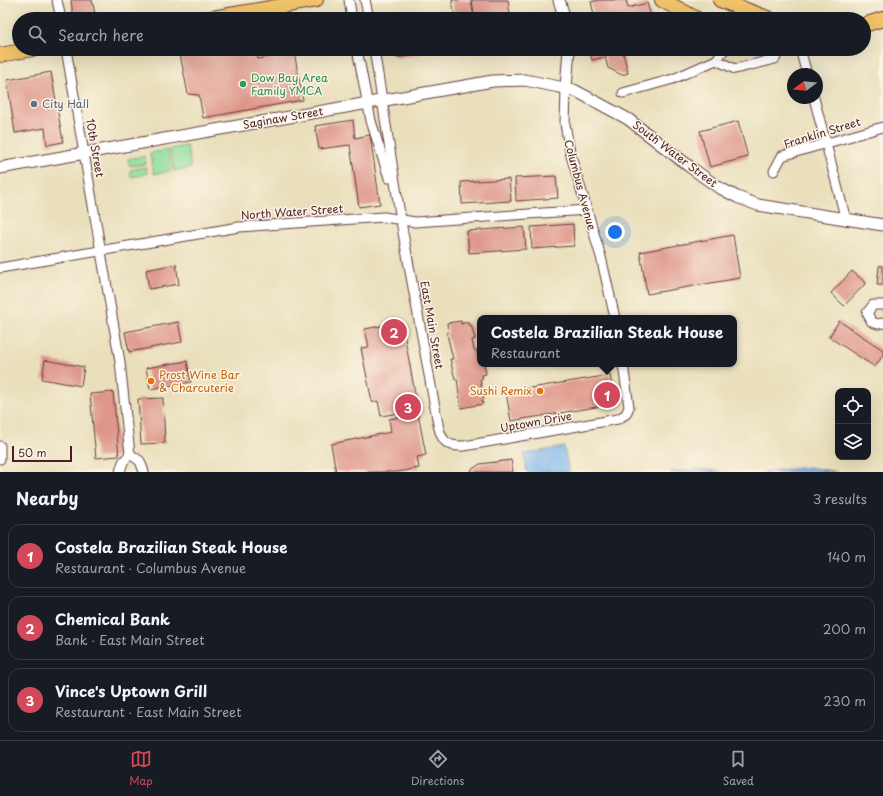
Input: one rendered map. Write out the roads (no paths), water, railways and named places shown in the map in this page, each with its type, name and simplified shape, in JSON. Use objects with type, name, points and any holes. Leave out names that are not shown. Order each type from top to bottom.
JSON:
[{"type":"main road","points":[[247,12],[316,0]]},
{"type":"main road","points":[[662,0],[684,12]]},
{"type":"main road","points":[[720,0],[752,12]]},
{"type":"main road","points":[[871,23],[883,19]]},
{"type":"main road","points":[[0,55],[12,53]]},
{"type":"street","points":[[57,0],[59,12]]},
{"type":"street","points":[[349,0],[351,12]]},
{"type":"street","points":[[365,0],[367,12]]},
{"type":"street","points":[[559,0],[563,12]]},
{"type":"street","name":"10th Street","points":[[67,56],[120,362],[130,454]]},
{"type":"street","name":"East Main Street","points":[[358,56],[367,104],[398,208]]},
{"type":"street","name":"East Main Street","points":[[375,56],[400,220],[440,435],[448,444]]},
{"type":"street","name":"Columbus Avenue","points":[[568,56],[565,124],[570,152],[601,258],[614,315]]},
{"type":"street","points":[[622,93],[673,79],[716,60],[719,56]]},
{"type":"street","points":[[716,60],[735,69],[775,59],[776,56]]},
{"type":"street","points":[[802,56],[805,68]]},
{"type":"street","name":"Saginaw Street","points":[[0,168],[493,81],[525,80],[566,88]]},
{"type":"street","name":"South Water Street","points":[[566,88],[593,99],[628,119],[690,167],[718,187],[737,198],[758,205],[883,225]]},
{"type":"street","points":[[816,104],[846,220]]},
{"type":"street","name":"Franklin Street","points":[[774,171],[782,156],[883,127]]},
{"type":"street","name":"North Water Street","points":[[0,268],[240,227],[384,217],[415,222],[587,210]]},
{"type":"street","points":[[883,305],[873,305],[867,313],[872,322],[878,324],[883,323]]},
{"type":"street","name":"Uptown Drive","points":[[448,444],[464,446],[618,419],[626,414],[629,407],[629,395],[624,367]]},
{"type":"street","points":[[0,446],[0,459]]},
{"type":"street","points":[[120,472],[123,462],[130,454],[140,461],[144,472]]},
{"type":"water","points":[[564,447],[569,472],[527,472],[524,454]]},
{"type":"water","points":[[809,467],[837,472],[764,472]]},
{"type":"water","points":[[703,469],[720,472],[670,472]]},
{"type":"place","name":"Dow Bay Area Family YMCA","points":[[243,84]]},
{"type":"place","name":"City Hall","points":[[34,104]]},
{"type":"place","name":"Chemical Bank","points":[[394,332]]},
{"type":"place","name":"Prost Wine Bar & Charcuterie","points":[[151,381]]},
{"type":"place","name":"Sushi Remix","points":[[540,391]]},
{"type":"place","name":"Costela Brazilian Steak House","points":[[607,395]]},
{"type":"place","name":"Vince's Uptown Grill","points":[[408,407]]}]
